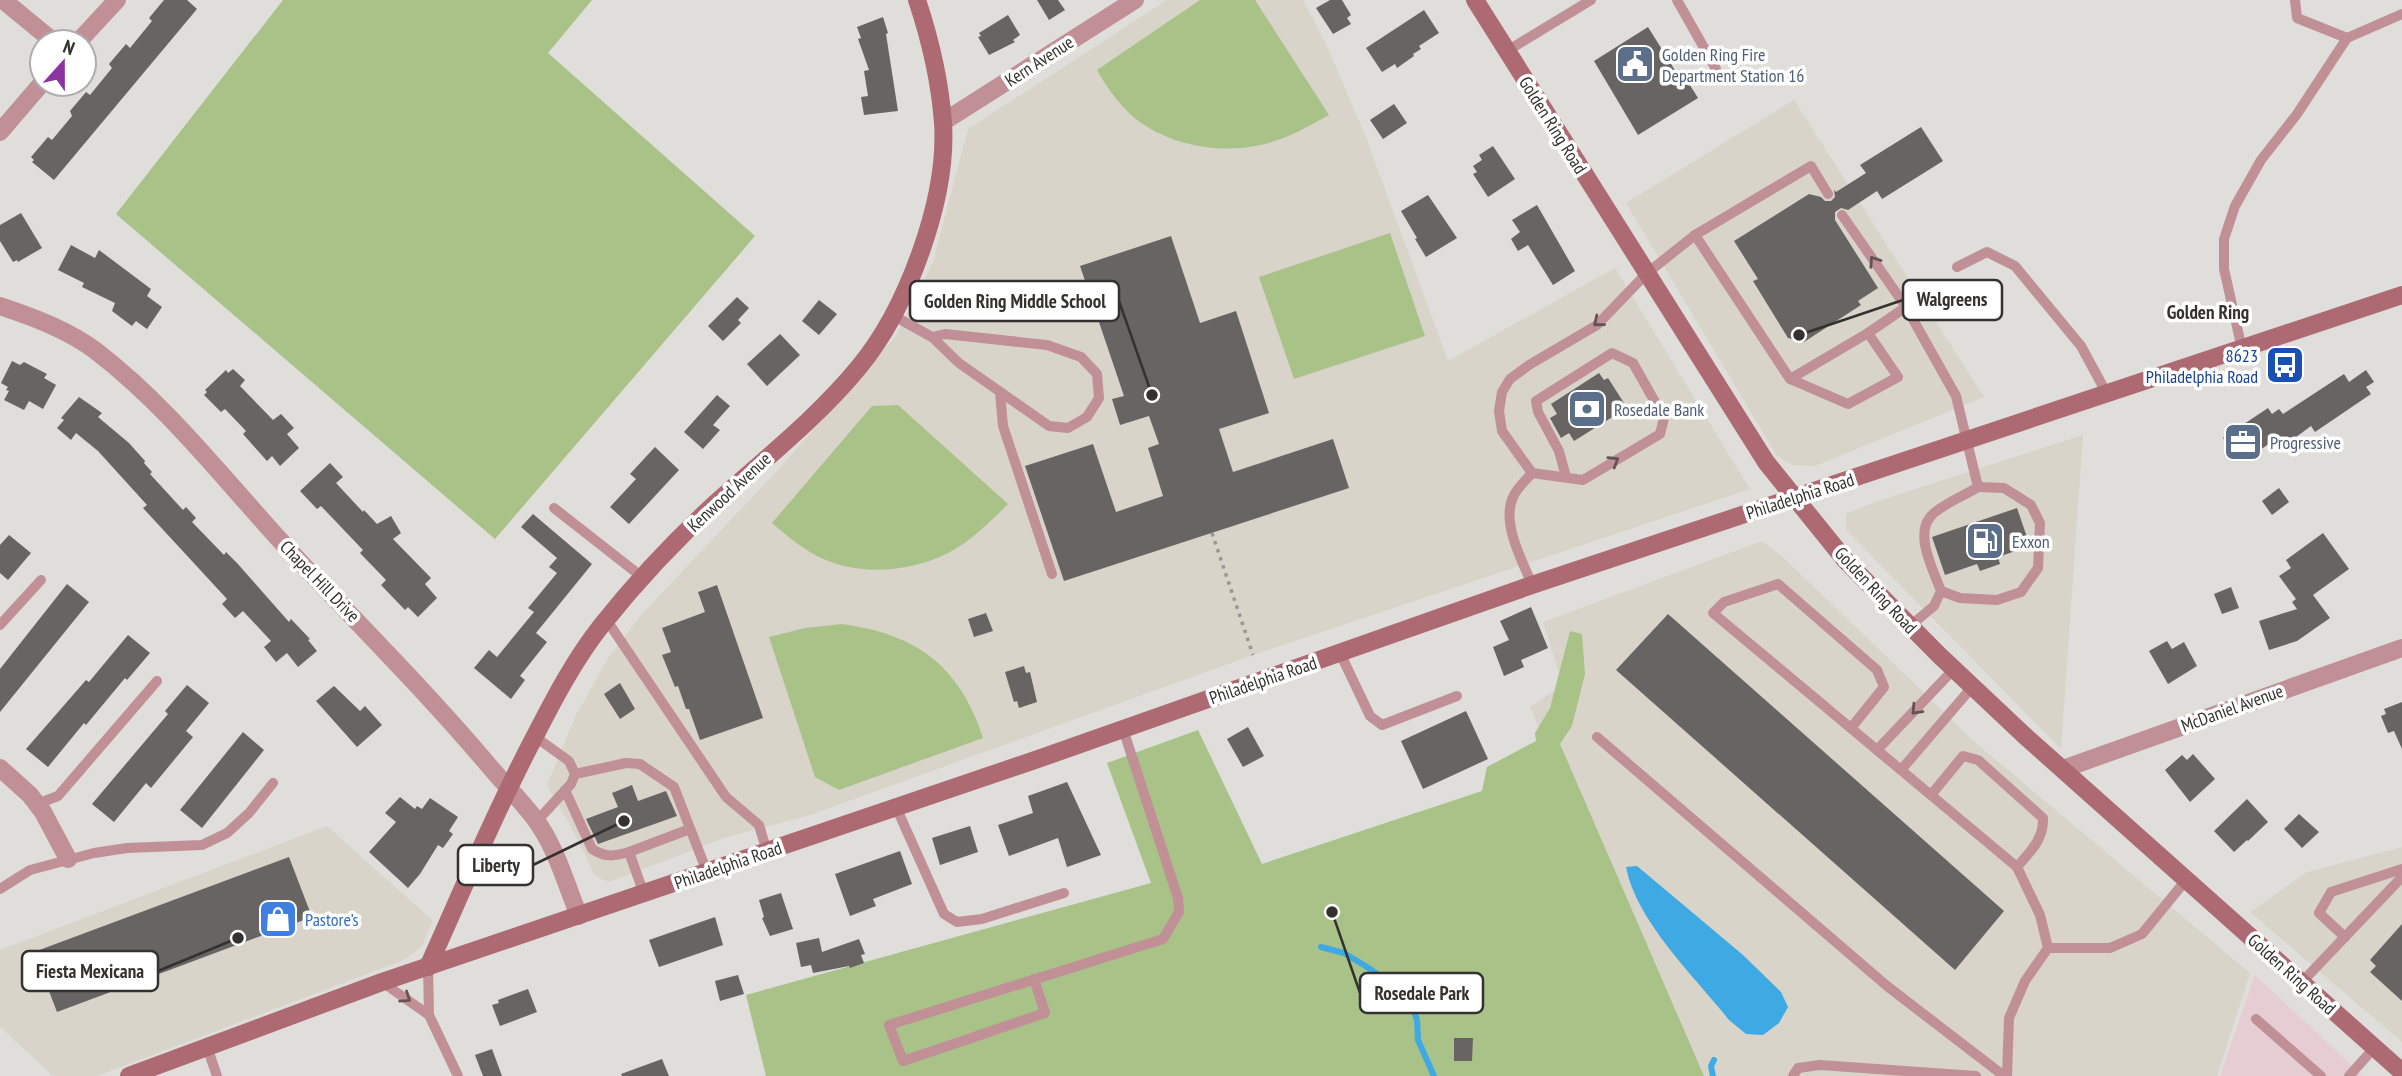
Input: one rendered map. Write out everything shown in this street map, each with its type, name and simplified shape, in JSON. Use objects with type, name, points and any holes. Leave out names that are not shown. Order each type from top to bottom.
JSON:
[{"type":"main road","name":"Kenwood Avenue","points":[[428,967],[508,789],[583,651],[642,577],[714,505],[839,388],[871,352],[894,316],[926,237],[940,170],[943,122],[932,57],[917,0]]},
{"type":"main road","name":"Golden Ring Road","points":[[1475,0],[1766,462],[1846,561],[1954,669],[2402,1072]]},
{"type":"main road","name":"Philadelphia Road","points":[[129,1076],[382,982],[767,852],[1532,585],[2402,295]]},
{"type":"street","points":[[3,0],[37,28]]},
{"type":"street","points":[[91,28],[117,0]]},
{"type":"street","name":"Kern Avenue","points":[[943,122],[1135,0]]},
{"type":"street","points":[[0,132],[29,98]]},
{"type":"street","name":"Chapel Hill Drive","points":[[0,306],[62,331],[94,350],[125,376],[188,439],[289,550],[439,706],[537,821],[547,838],[579,916]]},
{"type":"street","name":"McDaniel Avenue","points":[[2063,769],[2402,648]]},
{"type":"street","points":[[0,768],[37,804],[68,859]]},
{"type":"lane","points":[[1507,51],[1591,0]]},
{"type":"lane","points":[[1677,0],[1716,69]]},
{"type":"lane","points":[[2295,0],[2297,18],[2347,38]]},
{"type":"lane","points":[[2242,349],[2224,269],[2224,239],[2235,206],[2261,160],[2297,114],[2347,38],[2402,14]]},
{"type":"lane","points":[[1566,477],[1559,451],[1538,412],[1536,401],[1612,353],[1633,363],[1664,418],[1660,434],[1583,480],[1532,473],[1503,431],[1499,411],[1502,392],[1510,379],[1597,325],[1646,274],[1695,235],[1811,166],[1828,194]]},
{"type":"lane","points":[[1842,215],[1906,307],[1956,396],[1978,486]]},
{"type":"lane","points":[[1695,235],[1790,379],[1848,404],[1898,377],[1868,333]]},
{"type":"lane","points":[[1957,267],[1987,252],[2015,266],[2081,346],[2107,394]]},
{"type":"lane","points":[[1790,379],[1906,307]]},
{"type":"lane","points":[[894,316],[932,337],[960,363],[1049,426],[1068,428],[1087,417],[1099,398],[1097,374],[1081,357],[1047,345],[945,334],[932,337]]},
{"type":"lane","points":[[1000,392],[1003,426],[1052,574]]},
{"type":"lane","points":[[1532,473],[1514,493],[1509,510],[1511,531],[1532,585]]},
{"type":"lane","points":[[1910,626],[1934,606],[1941,591],[1924,538],[1924,525],[1934,513],[1978,486],[2004,488],[2031,505],[2040,523],[2038,568],[2021,592],[1997,600],[1960,598],[1941,591]]},
{"type":"lane","points":[[554,508],[642,577]]},
{"type":"lane","points":[[0,625],[41,580]]},
{"type":"lane","points":[[1851,728],[1884,687],[1877,670],[1778,584],[1724,602],[1713,613],[2017,867],[2040,915],[2048,948],[2025,981],[2009,1018],[2005,1076]]},
{"type":"lane","points":[[606,619],[726,797],[759,825],[767,852]]},
{"type":"lane","points":[[1340,653],[1370,716],[1381,725],[1457,696]]},
{"type":"lane","points":[[1877,750],[1954,669]]},
{"type":"lane","points":[[37,804],[58,796],[158,681]]},
{"type":"lane","points":[[1901,770],[1973,686]]},
{"type":"lane","points":[[1034,979],[1045,1013],[902,1061],[889,1025],[1034,979],[1163,939],[1179,912],[1175,883],[1123,729]]},
{"type":"lane","points":[[534,737],[569,761],[575,774]]},
{"type":"lane","points":[[1597,737],[1887,986],[2005,1076]]},
{"type":"lane","points":[[1931,795],[1963,756],[1978,760],[2043,818],[2044,831],[2017,867]]},
{"type":"lane","points":[[537,821],[565,790],[575,774],[626,763],[640,764],[674,787],[707,872]]},
{"type":"lane","points":[[0,889],[30,870],[68,859],[127,848],[202,845],[227,834],[273,783]]},
{"type":"lane","points":[[565,790],[592,849],[601,855],[612,857],[690,829]]},
{"type":"lane","points":[[896,807],[944,914],[957,922],[982,919],[1064,893]]},
{"type":"lane","points":[[629,852],[644,894]]},
{"type":"lane","points":[[2345,937],[2319,913],[2331,892],[2402,869]]},
{"type":"lane","points":[[2301,983],[2402,877]]},
{"type":"lane","points":[[2048,948],[2110,948],[2143,934],[2186,880]]},
{"type":"lane","points":[[428,967],[429,1014],[458,1076]]},
{"type":"lane","points":[[382,982],[429,1014]]},
{"type":"lane","points":[[2256,1019],[2320,1076]]},
{"type":"lane","points":[[207,1047],[217,1076]]},
{"type":"lane","points":[[2349,1076],[2374,1048]]},
{"type":"lane","points":[[1793,1076],[1798,1068],[1820,1065],[1976,1076]]},
{"type":"path","points":[[1212,533],[1253,655]]},
{"type":"shaded area","points":[[1167,0],[1303,0],[1326,44],[1367,140],[1448,361],[1615,268],[1750,489],[1253,655],[810,815],[724,838],[609,882],[599,878],[593,872],[547,785],[576,715],[607,660],[642,614],[776,472],[896,336],[933,262],[968,129]]},
{"type":"shaded area","points":[[1794,100],[1984,397],[1815,466],[1792,465],[1777,456],[1626,203]]},
{"type":"shaded area","points":[[2083,435],[2061,749],[1846,530],[1846,514],[1875,502]]},
{"type":"shaded area","points":[[1762,541],[1784,558],[1977,744],[2250,973],[2217,1076],[1690,1076],[1530,707],[1563,685],[1543,622]]},
{"type":"shaded area","points":[[327,826],[433,921],[421,947],[404,960],[97,1076],[53,1076],[0,1027],[0,950]]},
{"type":"shaded area","points":[[2402,847],[2402,1042],[2250,912],[2307,872]]},
{"type":"shaded area","points":[[2255,975],[2363,1076],[2220,1076]]},
{"type":"green space","points":[[283,0],[592,0],[548,53],[755,236],[495,539],[116,214]]},
{"type":"green space","points":[[1200,0],[1255,0],[1329,115],[1278,140],[1226,149],[1174,139],[1142,124],[1129,113],[1097,70]]},
{"type":"green space","points":[[1390,233],[1425,336],[1294,379],[1259,277]]},
{"type":"green space","points":[[898,405],[1008,504],[974,536],[950,552],[918,564],[883,570],[847,567],[831,562],[804,548],[772,523],[872,406]]},
{"type":"green space","points":[[842,624],[892,636],[931,657],[961,691],[983,738],[839,790],[815,777],[769,637],[805,628]]},
{"type":"green space","points":[[1570,631],[1582,634],[1585,674],[1572,726],[1560,744],[1704,1076],[766,1076],[746,995],[1151,883],[1107,763],[1198,730],[1262,864],[1482,791],[1487,767],[1536,741],[1535,733],[1550,708]]},
{"type":"water","points":[[1637,866],[1743,955],[1781,992],[1788,1007],[1779,1023],[1763,1035],[1746,1034],[1729,1020],[1668,948],[1642,908],[1626,867]]},
{"type":"building","points":[[164,0],[187,0],[197,9],[54,180],[32,162],[34,160],[31,157],[48,137],[52,140],[72,116],[70,111],[81,98],[98,98],[98,85],[112,68],[109,64],[126,44],[130,48],[152,21],[149,18]]},
{"type":"building","points":[[1037,0],[1058,0],[1065,10],[1049,20]]},
{"type":"building","points":[[1330,0],[1342,0],[1351,15],[1347,18],[1351,24],[1333,34],[1316,8]]},
{"type":"building","points":[[1424,10],[1439,33],[1419,46],[1421,49],[1413,54],[1414,56],[1397,68],[1395,64],[1382,72],[1366,48]]},
{"type":"building","points":[[1008,15],[1020,35],[1013,40],[1015,42],[989,55],[978,37],[981,36],[979,33]]},
{"type":"building","points":[[883,17],[888,33],[886,34],[898,111],[864,115],[861,97],[868,96],[864,71],[869,70],[858,39],[861,38],[857,27]]},
{"type":"building","points":[[1648,27],[1676,72],[1680,69],[1698,98],[1638,135],[1594,61]]},
{"type":"building","points":[[1394,104],[1407,123],[1383,139],[1370,120]]},
{"type":"building","points":[[1921,127],[1943,161],[1882,199],[1877,191],[1848,210],[1841,208],[1835,212],[1835,220],[1878,288],[1858,301],[1861,305],[1804,342],[1788,338],[1753,281],[1758,279],[1734,241],[1809,194],[1831,201],[1835,197],[1834,190],[1836,192],[1866,173],[1860,165]]},
{"type":"building","points":[[1493,146],[1515,179],[1488,197],[1473,174],[1477,172],[1473,166],[1482,160],[1479,155]]},
{"type":"building","points":[[1428,195],[1457,238],[1426,257],[1401,211]]},
{"type":"building","points":[[1537,205],[1575,271],[1553,285],[1528,245],[1518,251],[1511,239],[1520,232],[1512,220]]},
{"type":"building","points":[[21,213],[42,248],[18,262],[13,262],[0,241],[0,225]]},
{"type":"building","points":[[1171,236],[1200,323],[1236,311],[1269,413],[1219,429],[1233,472],[1333,439],[1349,488],[1064,581],[1025,466],[1093,444],[1116,512],[1163,496],[1148,448],[1159,444],[1149,416],[1120,425],[1112,399],[1124,396],[1080,266]]},
{"type":"building","points":[[71,245],[95,258],[99,250],[151,289],[147,296],[162,307],[147,329],[136,321],[132,326],[112,311],[115,303],[82,287],[84,283],[58,270]]},
{"type":"building","points":[[737,297],[749,308],[738,320],[741,323],[723,341],[708,326]]},
{"type":"building","points":[[819,300],[837,314],[819,335],[802,321]]},
{"type":"building","points":[[780,334],[800,355],[767,386],[747,364]]},
{"type":"building","points":[[12,361],[20,365],[24,362],[47,374],[44,378],[56,385],[43,409],[29,401],[24,410],[4,400],[9,391],[6,390],[8,387],[1,383]]},
{"type":"building","points":[[233,369],[245,380],[240,386],[273,420],[281,414],[294,428],[287,434],[299,448],[280,466],[272,456],[267,461],[243,434],[246,431],[225,409],[221,412],[204,395],[207,392],[205,390],[226,370],[228,373]]},
{"type":"building","points":[[2366,370],[2374,382],[2366,387],[2371,394],[2315,432],[2311,426],[2292,440],[2289,437],[2281,443],[2279,441],[2275,444],[2273,441],[2257,452],[2253,446],[2237,457],[2223,438],[2268,408],[2272,414],[2279,409],[2283,414],[2344,374],[2349,382]]},
{"type":"building","name":"Rosedale Bank","points":[[1599,373],[1604,380],[1608,378],[1624,403],[1619,406],[1622,411],[1574,441],[1569,433],[1561,438],[1550,418],[1557,414],[1551,404]]},
{"type":"building","points":[[717,395],[730,406],[713,425],[720,430],[703,449],[684,432]]},
{"type":"building","points":[[79,397],[102,413],[98,417],[129,443],[145,461],[152,472],[150,474],[183,510],[186,507],[196,518],[192,522],[224,555],[226,552],[237,563],[289,622],[291,619],[310,639],[308,640],[317,651],[298,667],[287,653],[276,662],[264,647],[271,641],[243,611],[235,618],[222,604],[227,599],[143,508],[147,505],[98,451],[76,433],[71,440],[57,428],[64,420],[61,418]]},
{"type":"building","points":[[655,447],[679,470],[629,524],[610,507],[636,479],[630,474]]},
{"type":"building","points":[[330,463],[343,477],[336,483],[363,512],[364,510],[377,524],[391,516],[401,533],[393,539],[431,578],[425,584],[437,598],[418,617],[408,607],[405,610],[381,585],[386,580],[360,553],[363,550],[321,506],[317,509],[300,491]]},
{"type":"building","points":[[2279,488],[2289,502],[2272,515],[2262,501]]},
{"type":"building","points":[[2017,508],[2030,546],[1998,557],[2000,564],[1980,571],[1977,564],[1945,575],[1932,537]]},
{"type":"building","points":[[533,514],[592,564],[536,633],[547,642],[520,676],[525,680],[511,699],[474,668],[489,650],[497,657],[534,612],[528,608],[557,573],[549,567],[557,558],[521,527]]},
{"type":"building","points":[[2323,533],[2349,569],[2313,595],[2330,618],[2297,641],[2269,650],[2259,621],[2297,609],[2292,602],[2296,599],[2279,576],[2291,568],[2286,560]]},
{"type":"building","points":[[9,535],[31,553],[8,580],[0,573],[0,545]]},
{"type":"building","points":[[67,584],[89,602],[0,712],[0,669]]},
{"type":"building","points":[[717,585],[763,718],[700,740],[689,709],[686,709],[678,686],[675,687],[662,655],[671,652],[662,628],[705,612],[698,592]]},
{"type":"building","points":[[2231,587],[2239,608],[2222,614],[2214,594]]},
{"type":"building","points":[[1531,607],[1548,648],[1521,660],[1524,667],[1504,676],[1493,647],[1509,640],[1500,621]]},
{"type":"building","points":[[986,613],[993,631],[974,637],[968,619]]},
{"type":"building","points":[[1668,614],[2004,911],[1955,970],[1616,670]]},
{"type":"building","points":[[128,635],[150,653],[86,725],[84,723],[48,767],[26,749],[86,680],[89,682]]},
{"type":"building","points":[[2167,641],[2172,649],[2184,642],[2197,666],[2168,684],[2149,651]]},
{"type":"building","points":[[1024,666],[1026,673],[1030,672],[1037,702],[1019,708],[1017,701],[1014,702],[1005,672]]},
{"type":"building","points":[[620,683],[635,709],[620,719],[604,694]]},
{"type":"building","points":[[187,685],[209,703],[186,731],[193,737],[151,788],[146,783],[114,822],[92,804],[168,714],[165,711]]},
{"type":"building","points":[[334,686],[360,711],[365,706],[382,725],[357,747],[316,701]]},
{"type":"building","points":[[2402,702],[2402,749],[2394,731],[2388,733],[2381,716],[2386,714],[2384,709]]},
{"type":"building","points":[[1466,711],[1488,759],[1423,789],[1401,741]]},
{"type":"building","points":[[1248,727],[1264,756],[1243,767],[1227,739]]},
{"type":"building","points":[[243,732],[264,750],[202,828],[180,810]]},
{"type":"building","points":[[2193,754],[2215,779],[2190,802],[2165,770],[2182,755],[2187,760]]},
{"type":"building","points":[[1067,782],[1101,855],[1067,867],[1058,838],[1009,856],[998,825],[1033,813],[1028,796]]},
{"type":"building","points":[[632,785],[638,801],[666,791],[677,816],[598,844],[586,819],[618,807],[612,793]]},
{"type":"building","points":[[400,797],[415,809],[417,806],[422,809],[430,798],[458,817],[449,831],[453,834],[443,848],[438,845],[408,888],[369,852],[396,822],[385,813]]},
{"type":"building","points":[[2247,799],[2268,822],[2234,852],[2214,831]]},
{"type":"building","points":[[2299,814],[2319,832],[2302,848],[2284,829]]},
{"type":"building","points":[[970,826],[978,852],[940,865],[932,838]]},
{"type":"building","points":[[900,851],[912,884],[873,899],[876,906],[850,916],[835,874]]},
{"type":"building","points":[[289,857],[312,917],[57,1012],[34,952]]},
{"type":"building","points":[[781,893],[793,929],[770,936],[762,918],[764,917],[759,900]]},
{"type":"building","points":[[715,917],[723,945],[659,967],[649,940]]},
{"type":"building","points":[[2402,924],[2402,1001],[2370,972],[2376,966],[2370,960]]},
{"type":"building","points":[[819,938],[822,952],[859,939],[865,954],[861,955],[864,963],[850,968],[849,966],[813,973],[811,965],[801,967],[796,943]]},
{"type":"building","points":[[738,975],[744,994],[720,1001],[715,981]]},
{"type":"building","points":[[528,989],[537,1012],[500,1026],[492,1005],[499,1003],[498,1000]]},
{"type":"building","points":[[1454,1038],[1473,1038],[1472,1061],[1454,1061]]},
{"type":"building","points":[[492,1049],[502,1076],[483,1076],[475,1055]]},
{"type":"building","points":[[662,1059],[669,1076],[621,1074]]},
{"type":"waterway","points":[[1321,947],[1344,953],[1367,967],[1391,984],[1412,1006],[1417,1020],[1418,1040],[1434,1076]]},
{"type":"waterway","points":[[1713,1076],[1711,1066],[1714,1060]]},
{"type":"place","name":"Golden Ring Fire Department Station 16","points":[[1635,64]]},
{"type":"place","name":"Walgreens","points":[[1799,335]]},
{"type":"place","name":"8623 Philadelphia Road","points":[[2285,365]]},
{"type":"place","name":"Golden Ring Middle School","points":[[1152,395]]},
{"type":"place","name":"Rosedale Bank","points":[[1587,409]]},
{"type":"place","name":"Progressive","points":[[2243,442]]},
{"type":"place","name":"Exxon","points":[[1985,541]]},
{"type":"place","name":"Liberty","points":[[624,821]]},
{"type":"place","name":"Rosedale Park","points":[[1332,912]]},
{"type":"place","name":"Pastore’s","points":[[278,919]]},
{"type":"place","name":"Fiesta Mexicana","points":[[238,938]]},
{"type":"district","name":"Golden Ring","points":[[2208,312]]}]
